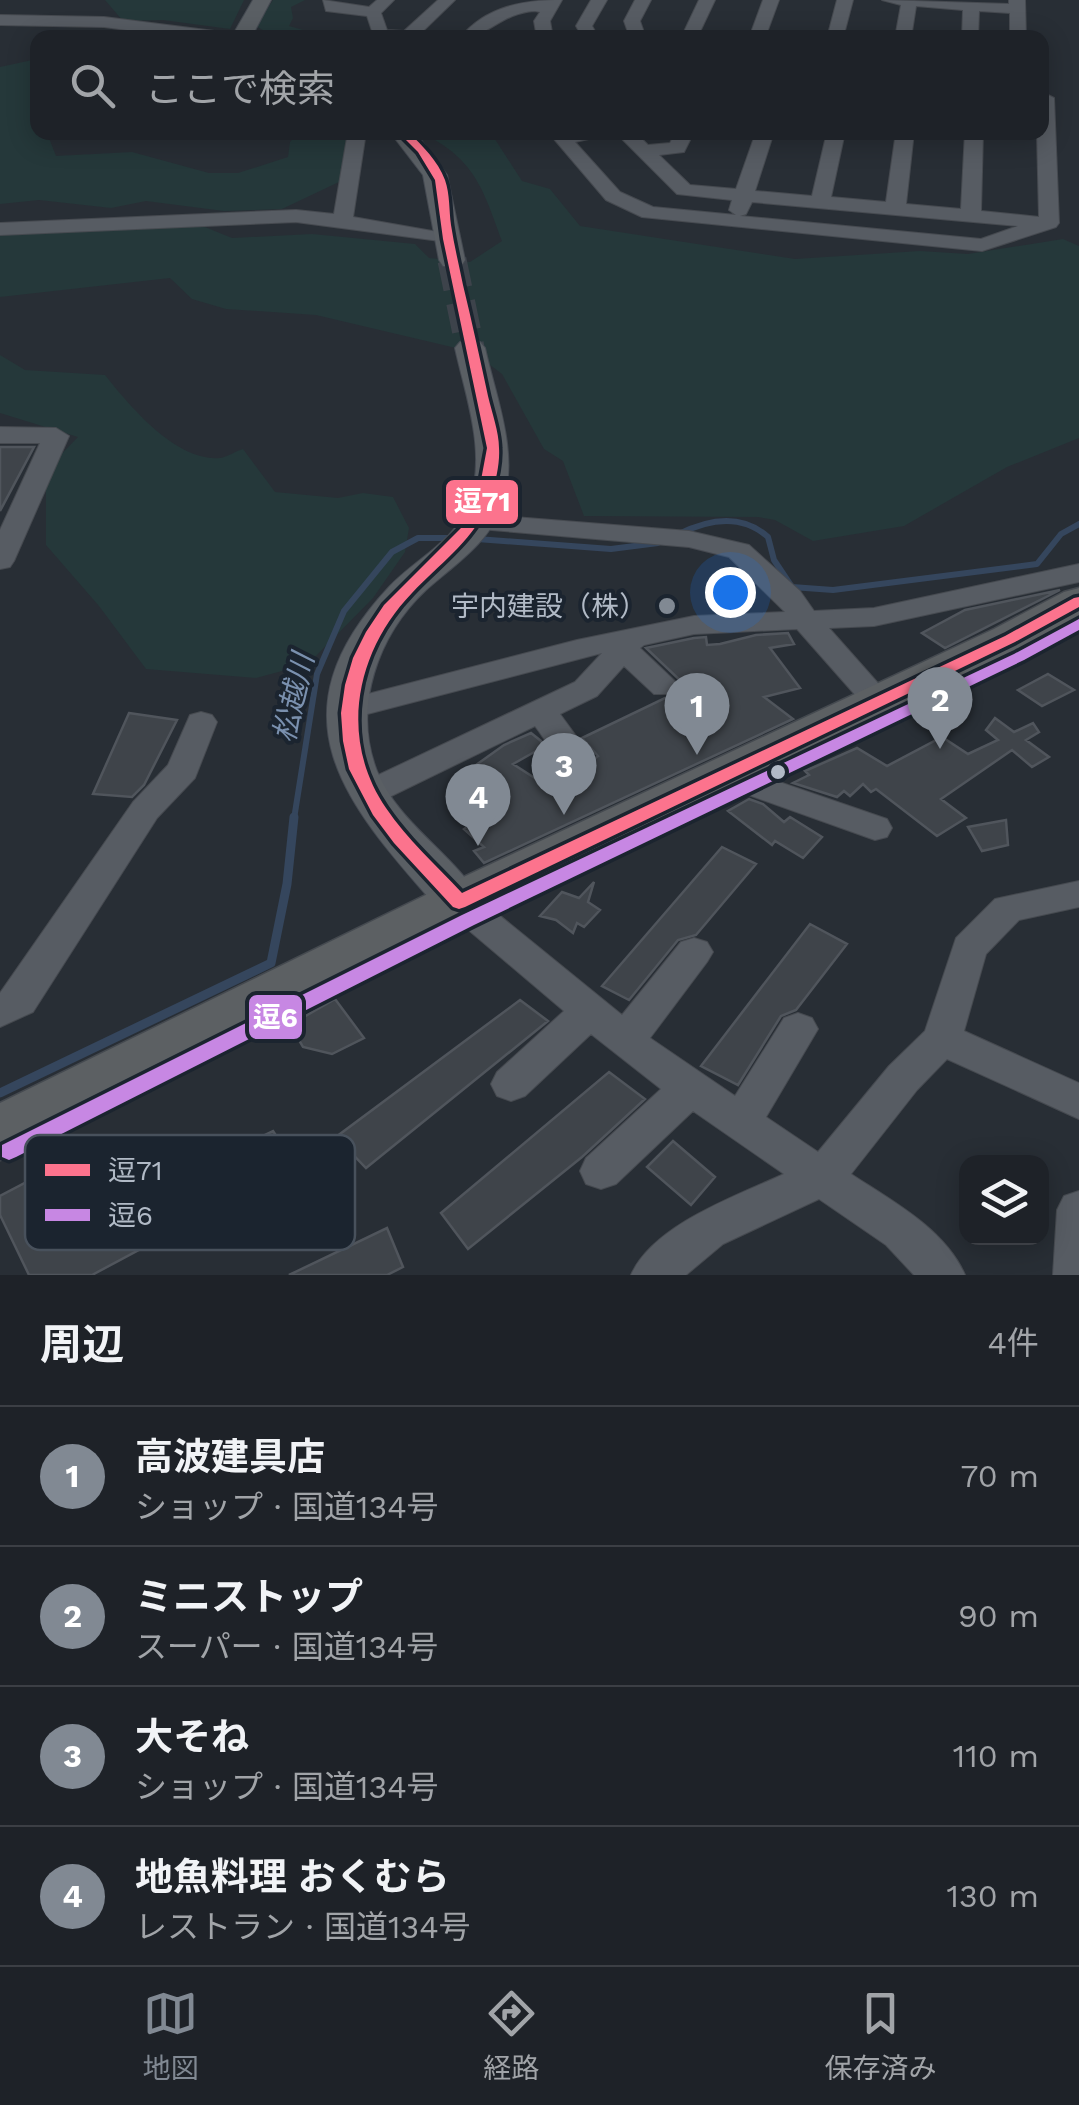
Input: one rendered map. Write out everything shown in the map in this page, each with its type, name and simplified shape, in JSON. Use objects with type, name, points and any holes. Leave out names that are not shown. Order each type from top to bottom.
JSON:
[{"type":"highway","points":[[0,1133],[458,902],[876,699],[1010,639],[1079,601]]},
{"type":"main road","points":[[247,30],[262,0]]},
{"type":"main road","points":[[410,140],[422,150],[440,180],[450,249]]},
{"type":"main road","points":[[458,902],[367,794],[352,754],[348,710],[350,680],[368,638],[404,592],[466,534],[492,480],[493,448],[470,348]]},
{"type":"street","points":[[331,0],[331,8],[380,6]]},
{"type":"street","points":[[414,30],[447,0]]},
{"type":"street","points":[[586,30],[584,26],[599,0]]},
{"type":"street","points":[[635,30],[632,21],[643,0]]},
{"type":"street","points":[[694,30],[707,0]]},
{"type":"street","points":[[760,30],[771,0]]},
{"type":"street","points":[[837,30],[845,0]]},
{"type":"street","points":[[890,0],[972,6],[1017,4],[1018,30]]},
{"type":"street","points":[[904,30],[908,1]]},
{"type":"street","points":[[475,30],[497,12],[551,4]]},
{"type":"street","points":[[544,30],[542,21],[551,4]]},
{"type":"street","points":[[970,30],[972,6]]},
{"type":"street","points":[[1,23],[104,22],[167,30]]},
{"type":"street","points":[[343,219],[356,140]]},
{"type":"street","points":[[563,140],[612,196],[628,205],[676,217],[982,245],[1049,223]]},
{"type":"street","points":[[632,140],[684,190],[1049,223]]},
{"type":"street","points":[[645,152],[677,148],[681,140]]},
{"type":"street","points":[[734,222],[762,140]]},
{"type":"street","points":[[820,202],[834,140]]},
{"type":"street","points":[[895,209],[903,140]]},
{"type":"street","points":[[971,216],[974,140]]},
{"type":"street","points":[[1046,140],[1049,223]]},
{"type":"street","points":[[0,229],[296,216],[343,219],[450,249]]},
{"type":"street","points":[[0,436],[56,436],[0,562]]},
{"type":"street","points":[[466,534],[720,544],[739,550],[790,597],[805,620],[876,699]]},
{"type":"street","points":[[348,710],[576,649],[628,644],[694,625],[874,617],[1079,573]]},
{"type":"street","points":[[628,644],[665,687]]},
{"type":"street","points":[[367,794],[586,690],[628,644]]},
{"type":"street","points":[[542,713],[571,751]]},
{"type":"street","points":[[0,1012],[19,1000],[145,810],[183,770],[201,722]]},
{"type":"street","points":[[726,775],[875,828]]},
{"type":"street","points":[[653,1275],[708,1230],[824,1176],[903,1078],[942,1039],[970,948],[1008,909],[1079,894]]},
{"type":"street","points":[[458,902],[624,1041],[900,1231],[944,1275]]},
{"type":"street","points":[[624,1041],[694,952]]},
{"type":"street","points":[[511,1084],[590,1012]]},
{"type":"street","points":[[741,1123],[798,1029]]},
{"type":"street","points":[[942,1039],[1079,1102]]},
{"type":"street","points":[[601,1171],[690,1088]]},
{"type":"street","points":[[1075,1275],[1079,1210]]},
{"type":"shaded area","points":[[105,0],[244,0],[230,29],[163,20],[123,21]]},
{"type":"shaded area","points":[[273,0],[305,0],[291,7],[293,18],[289,26],[303,30],[263,30],[256,26]]},
{"type":"shaded area","points":[[30,61],[30,140],[50,140],[56,156],[132,152],[209,173],[238,173],[288,157],[292,140],[350,140],[341,181],[282,209],[224,211],[146,201],[111,208],[39,200],[0,204],[0,67]]},
{"type":"shaded area","points":[[435,140],[496,140],[522,181],[550,189],[580,226],[795,259],[920,251],[968,254],[1063,239],[1079,246],[1079,438],[1007,467],[904,526],[813,541],[775,520],[758,517],[584,516],[563,461],[544,449],[502,374],[473,352],[316,315],[226,309],[192,299],[170,278],[0,297],[0,234],[200,225],[232,238],[312,234],[415,244],[429,258],[470,262],[502,241],[475,177]]},
{"type":"shaded area","points":[[0,355],[25,370],[105,375],[140,416],[187,451],[220,458],[243,449],[275,492],[338,498],[363,493],[393,497],[409,528],[405,552],[373,598],[308,664],[256,678],[146,669],[46,545],[46,470],[78,437],[0,413]]},
{"type":"building","points":[[0,447],[34,447],[0,511]]},
{"type":"building","points":[[736,575],[746,592],[720,596],[711,578]]},
{"type":"building","points":[[1060,590],[945,648],[922,633],[965,610]]},
{"type":"building","points":[[788,633],[794,644],[770,648],[800,688],[764,697],[793,719],[484,863],[474,851],[484,847],[464,829],[499,803],[462,775],[504,745],[531,733],[541,741],[545,746],[513,764],[555,791],[598,756],[582,738],[665,698],[676,698],[684,689],[684,684],[646,648],[694,638],[706,637],[707,645]]},
{"type":"building","points":[[1048,674],[1074,690],[1042,706],[1018,690]]},
{"type":"building","points":[[129,713],[177,720],[144,785],[132,797],[93,794]]},
{"type":"building","points":[[995,718],[1014,732],[1033,723],[1039,732],[1026,740],[1049,757],[1032,767],[1012,750],[941,799],[966,818],[937,836],[876,789],[871,792],[863,784],[850,796],[844,791],[837,797],[793,783],[809,775],[805,771],[857,748],[887,766],[942,737],[968,754],[998,740],[986,730]]},
{"type":"building","points":[[749,799],[763,804],[784,822],[790,817],[822,837],[803,858],[775,841],[772,845],[728,811]]},
{"type":"building","points":[[1006,820],[1008,845],[982,851],[968,827]]},
{"type":"building","points":[[722,847],[756,864],[696,935],[678,940],[629,1000],[602,986]]},
{"type":"building","points":[[594,882],[588,902],[600,910],[584,927],[577,923],[573,933],[556,920],[540,916],[562,892],[579,898]]},
{"type":"building","points":[[810,924],[847,944],[796,1010],[781,1016],[738,1085],[701,1066]]},
{"type":"building","points":[[335,999],[364,1038],[332,1054],[303,1047],[290,1025]]},
{"type":"building","points":[[520,1000],[548,1021],[366,1168],[355,1157],[355,1135],[339,1135]]},
{"type":"building","points":[[609,1072],[645,1099],[582,1157],[468,1249],[441,1213]]},
{"type":"building","points":[[673,1141],[715,1177],[691,1205],[647,1167]]},
{"type":"building","points":[[25,1183],[25,1250],[139,1250],[92,1275],[29,1275],[0,1215],[0,1196]]},
{"type":"building","points":[[387,1228],[403,1267],[387,1275],[289,1275],[341,1250],[355,1250],[355,1243]]},
{"type":"waterway","name":"松越川","points":[[679,534],[713,522],[747,524],[768,537],[774,560],[792,587],[833,590],[1037,564],[1061,534],[1079,524]]},
{"type":"waterway","name":"松越川","points":[[294,819],[317,674],[344,611],[392,552],[418,538],[449,538]]},
{"type":"waterway","name":"松越川","points":[[477,539],[611,549],[658,543]]},
{"type":"waterway","name":"松越川","points":[[0,1093],[271,963],[287,884],[294,817]]},
{"type":"tunnel","points":[[452,260],[470,348]]},
{"type":"transit line","name":"逗71","points":[[411,140],[422,150],[440,180],[448,239],[493,448],[478,513],[457,542],[409,587],[373,632],[361,658],[349,713],[358,769],[370,796],[400,838],[459,902],[1010,639],[1079,601]]},
{"type":"transit line","name":"逗6","points":[[41,1135],[468,920],[1019,657],[1079,624]]},
{"type":"transit line","name":"逗6","points":[[9,1151],[25,1143]]},
{"type":"place","name":"宇内建設（株）","points":[[667,606]]},
{"type":"place","name":"ミニストップ","points":[[940,749]]},
{"type":"place","name":"高波建具店","points":[[697,755]]},
{"type":"place","name":"大そね","points":[[564,815]]},
{"type":"place","name":"地魚料理 おくむら","points":[[478,846]]}]
